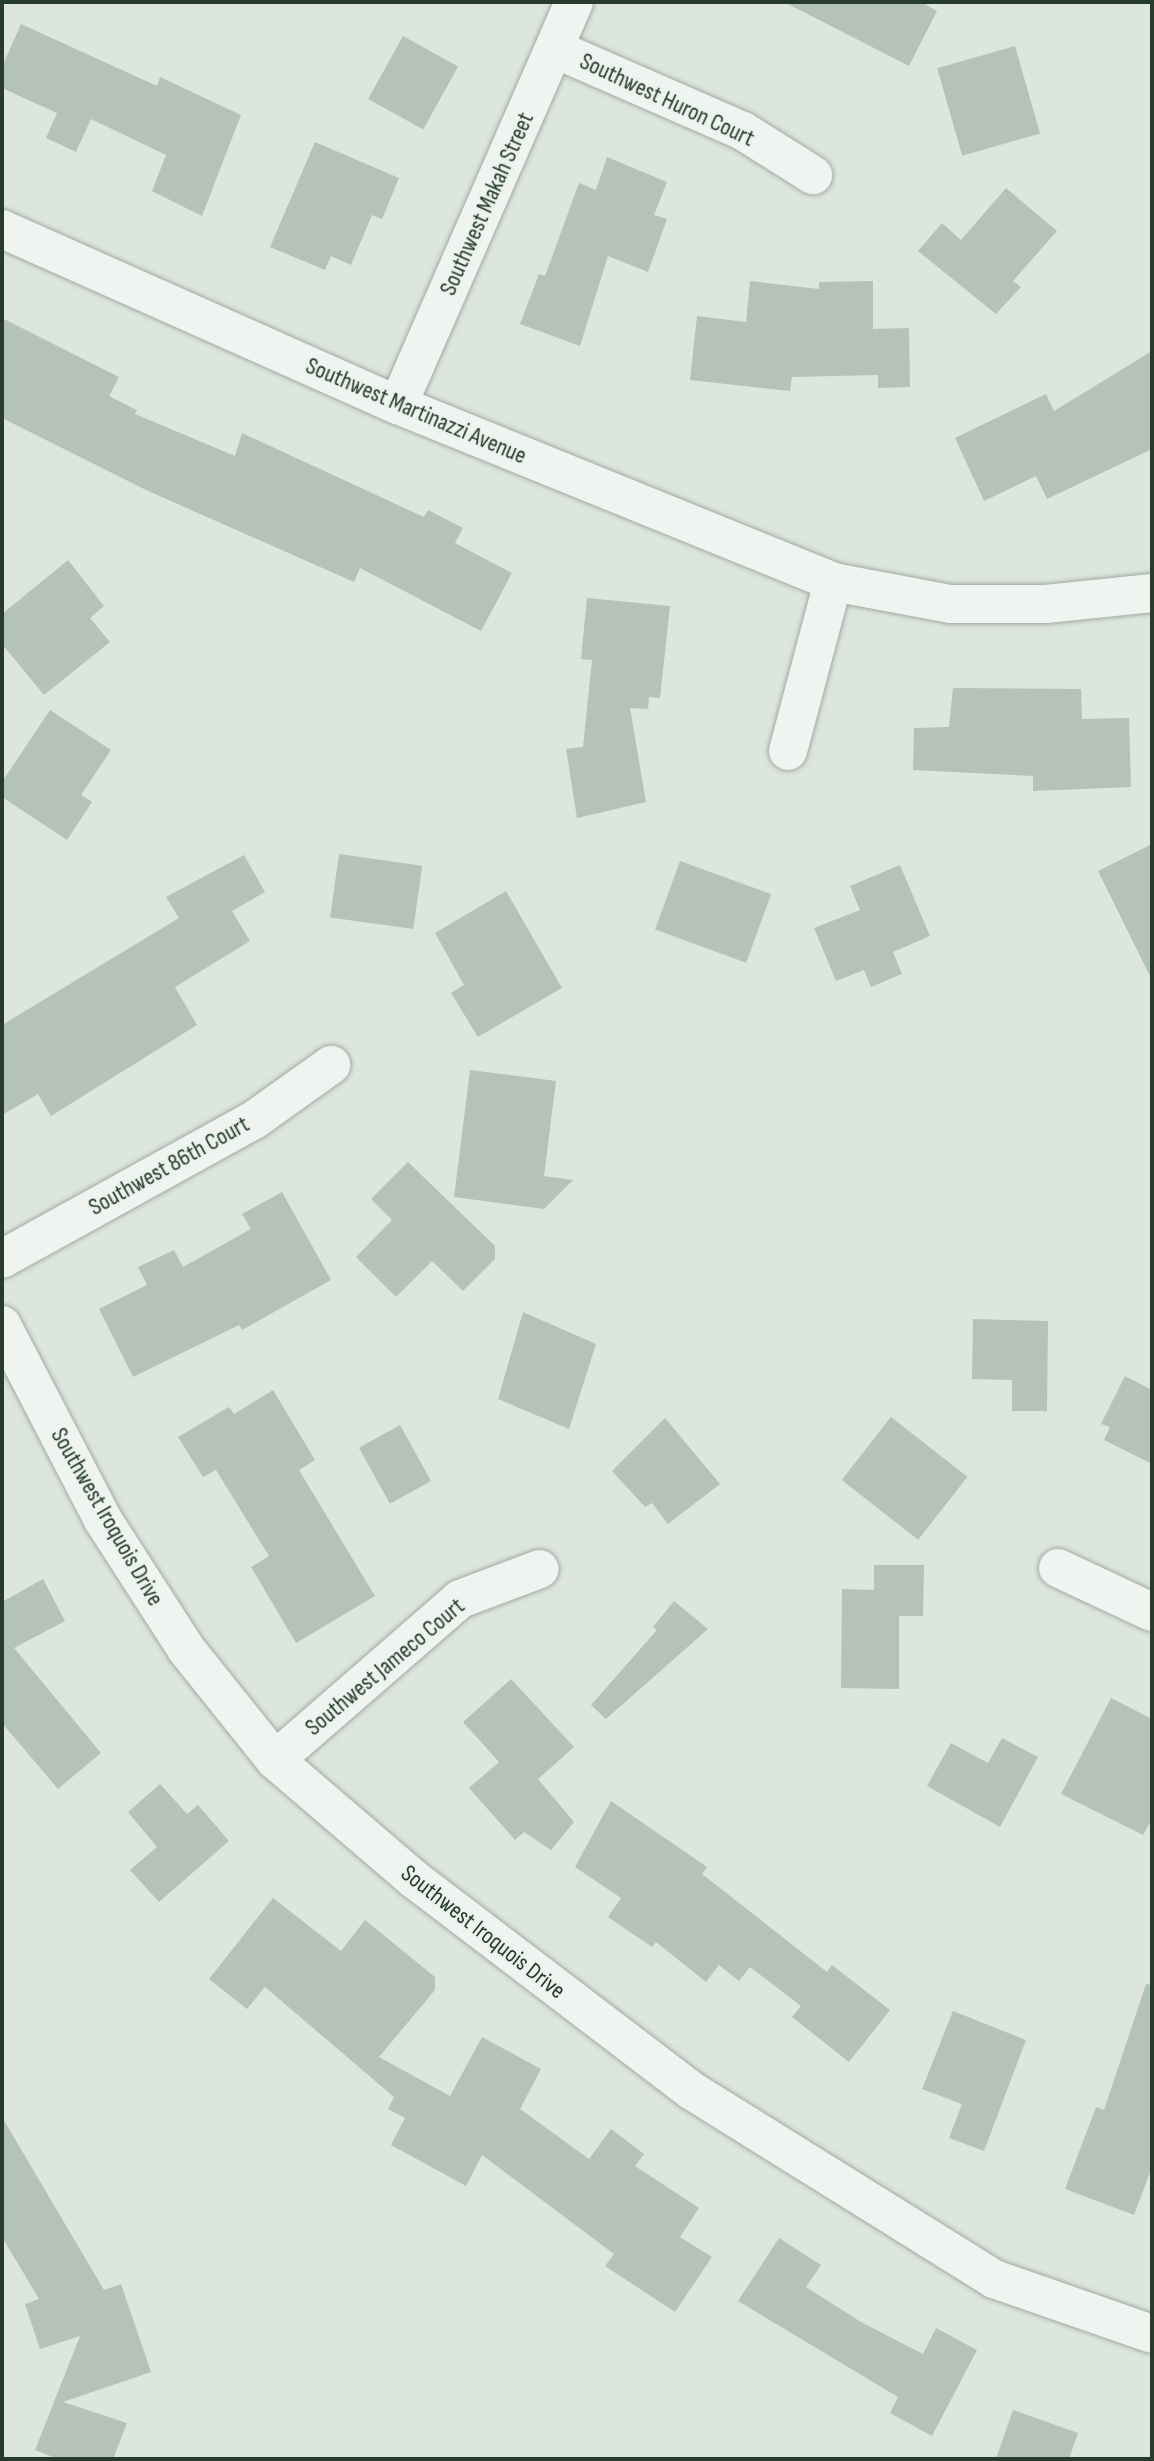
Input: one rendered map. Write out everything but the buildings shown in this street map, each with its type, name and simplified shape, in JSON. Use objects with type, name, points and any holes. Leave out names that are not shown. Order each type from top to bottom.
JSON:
[{"type":"street","name":"Southwest Makah Street","points":[[398,405],[574,2]]},
{"type":"street","name":"Southwest Huron Court","points":[[555,49],[743,131],[813,175]]},
{"type":"street","name":"Southwest Martinazzi Avenue","points":[[2,229],[398,405],[834,582],[951,604],[1046,604],[1152,593]]},
{"type":"street","points":[[788,751],[834,582]]},
{"type":"street","name":"Southwest 86th Court","points":[[2,1259],[254,1120],[331,1065]]},
{"type":"street","name":"Southwest Iroquois Drive","points":[[2,1325],[103,1520],[186,1649],[275,1760],[415,1880],[692,2091],[994,2278],[1152,2334]]},
{"type":"street","points":[[1058,1568],[1152,1612]]},
{"type":"street","name":"Southwest Jameco Court","points":[[275,1760],[460,1599],[540,1569]]}]
